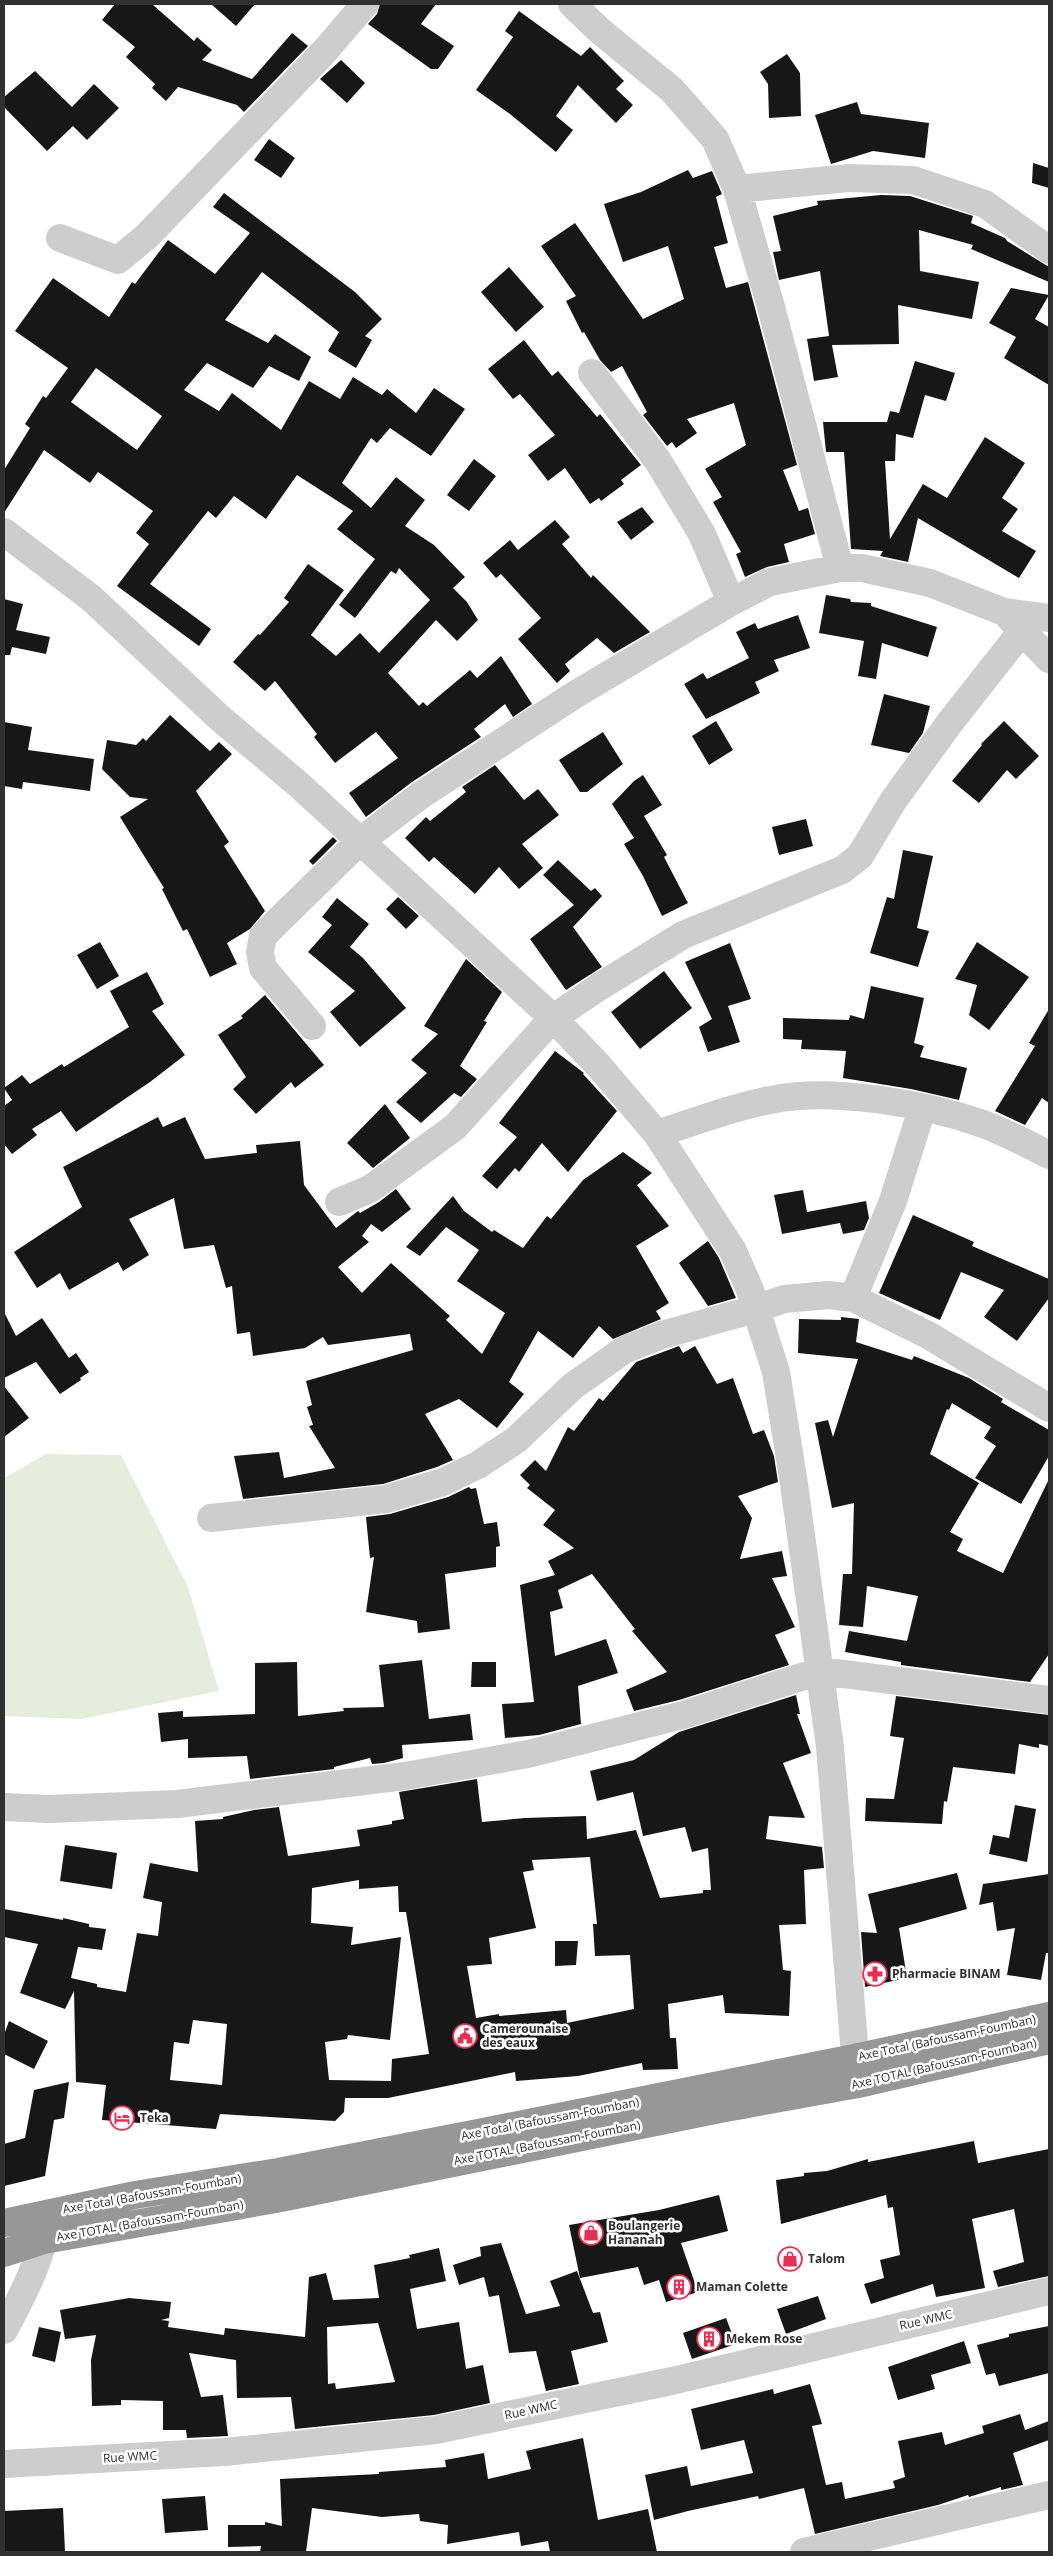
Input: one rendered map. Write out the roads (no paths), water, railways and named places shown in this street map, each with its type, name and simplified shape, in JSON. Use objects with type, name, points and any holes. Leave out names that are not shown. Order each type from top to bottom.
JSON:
[{"type":"highway","name":"Axe Total (Bafoussam-Foumban)","points":[[856,2071],[1049,2016]]},
{"type":"highway","name":"Axe TOTAL (Bafoussam-Foumban)","points":[[4,2253],[44,2240],[281,2198],[716,2097],[856,2071],[1049,2040]]},
{"type":"highway","name":"Axe Total (Bafoussam-Foumban)","points":[[4,2223],[134,2195],[716,2097]]},
{"type":"street","points":[[60,238],[118,260],[147,236],[323,53],[365,4]]},
{"type":"street","points":[[572,4],[599,30],[672,90],[715,138],[737,189],[772,307],[840,568]]},
{"type":"street","points":[[737,189],[849,178],[913,180],[985,204],[1049,250]]},
{"type":"street","points":[[592,373],[663,469],[702,534],[730,602]]},
{"type":"street","points":[[4,532],[91,598],[222,720],[298,784],[553,1018],[598,1065],[656,1134],[733,1251],[750,1290],[776,1372],[830,1746],[856,2071]]},
{"type":"street","points":[[312,1026],[264,968],[260,952],[263,936],[359,842],[421,795],[576,694],[730,602],[770,582],[840,568],[862,568],[930,584],[1013,622],[1049,659]]},
{"type":"street","points":[[1013,622],[1049,618]]},
{"type":"street","points":[[340,1202],[370,1189],[455,1127],[553,1018],[683,935],[842,870],[860,856],[910,777],[951,721],[1013,622]]},
{"type":"street","points":[[656,1134],[743,1106],[782,1098],[826,1096],[882,1100],[980,1123],[1049,1155]]},
{"type":"street","points":[[853,1298],[893,1201],[922,1108]]},
{"type":"street","points":[[212,1518],[386,1499],[443,1482],[478,1465],[516,1440],[573,1386],[624,1350],[662,1335],[784,1299],[829,1295],[853,1298],[928,1335],[1049,1408]]},
{"type":"street","points":[[4,1807],[49,1810],[177,1804],[405,1776],[548,1749],[683,1715],[820,1671],[1049,1700]]},
{"type":"street","points":[[4,2330],[24,2294],[44,2240],[49,2212]]},
{"type":"street","name":"Rue WMC","points":[[4,2464],[225,2452],[436,2430],[672,2381],[1049,2292]]},
{"type":"street","points":[[804,2552],[1049,2495]]},
{"type":"place","name":"Pharmacie BINAM","points":[[875,1974]]},
{"type":"place","name":"Camerounaise des eaux","points":[[465,2036]]},
{"type":"place","name":"Teka","points":[[122,2118]]},
{"type":"place","name":"Boulangerie Hananah","points":[[591,2233]]},
{"type":"place","name":"Talom","points":[[790,2259]]},
{"type":"place","name":"Maman Colette","points":[[679,2287]]},
{"type":"place","name":"Mekem Rose","points":[[709,2339]]}]
